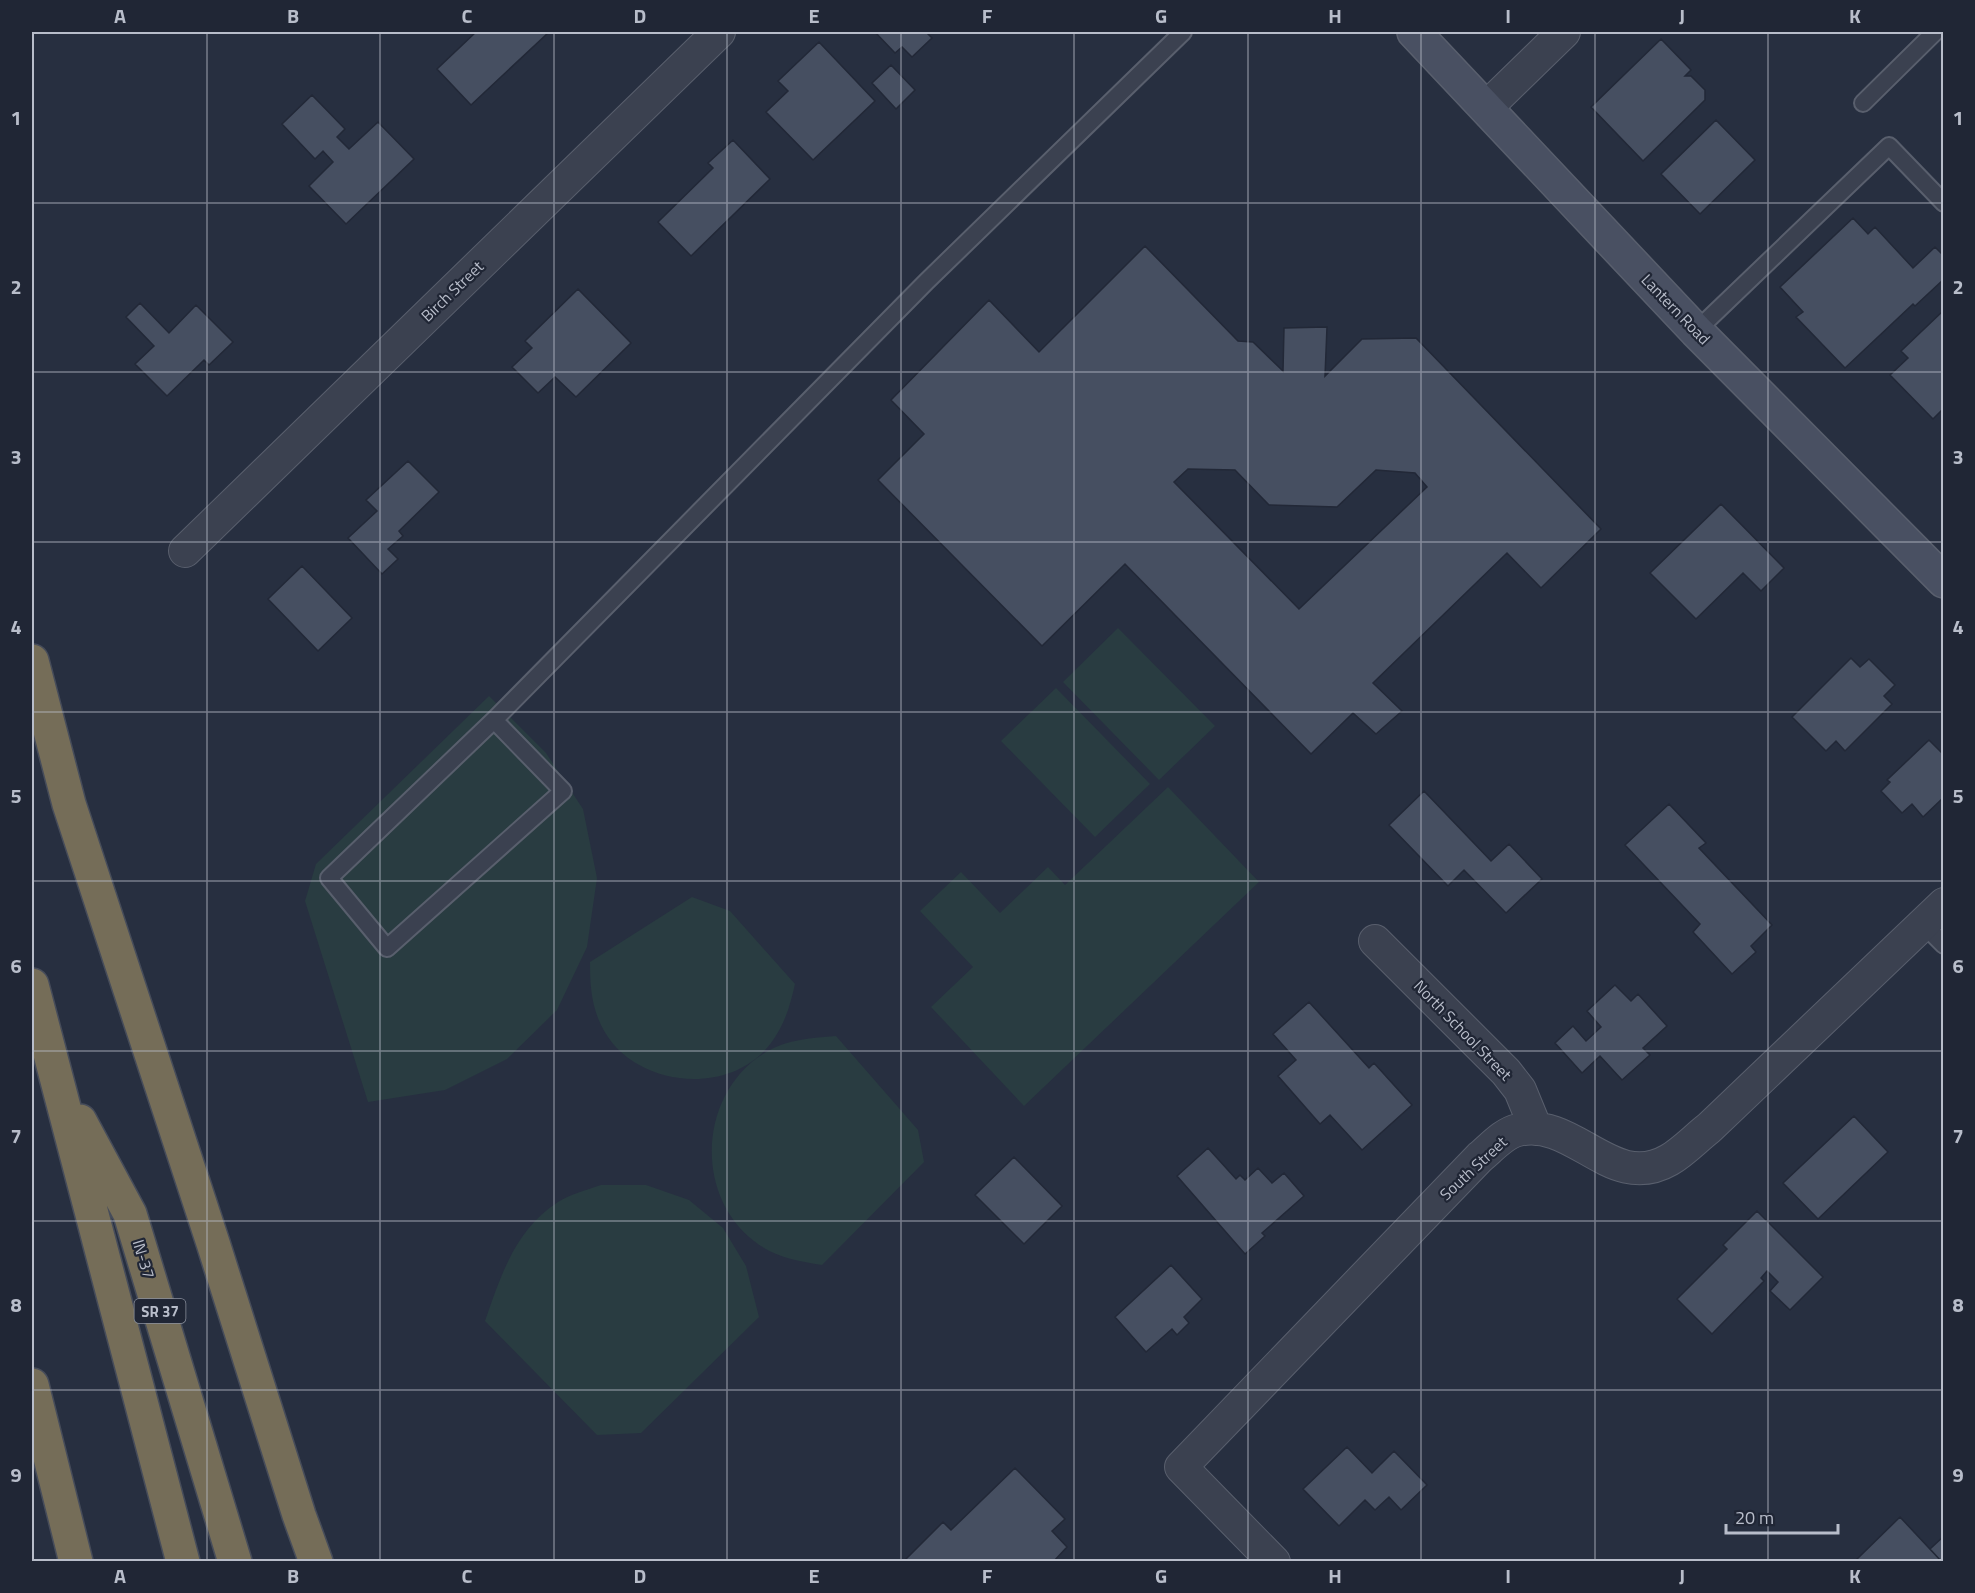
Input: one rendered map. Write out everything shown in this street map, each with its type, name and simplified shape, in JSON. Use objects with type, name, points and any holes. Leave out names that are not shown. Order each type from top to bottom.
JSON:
[{"type":"highway","points":[[32,661],[69,804],[316,1562]]},
{"type":"highway","points":[[32,985],[183,1562]]},
{"type":"highway","name":"IN-37","points":[[54,1073],[130,1214],[235,1562]]},
{"type":"highway","points":[[32,1385],[76,1562]]},
{"type":"street","name":"Birch Street","points":[[185,551],[719,32]]},
{"type":"street","name":"Lantern Road","points":[[1414,32],[1696,331],[1944,581]]},
{"type":"street","points":[[1486,108],[1564,32]]},
{"type":"street","name":"South Street","points":[[1274,1562],[1181,1467],[1480,1157],[1516,1130],[1536,1129],[1550,1130],[1567,1137],[1612,1164],[1631,1170],[1669,1160],[1709,1128],[1937,924]]},
{"type":"street","name":"North School Street","points":[[1376,941],[1506,1072],[1520,1090],[1536,1129]]},
{"type":"lane","points":[[494,720],[563,791],[387,948],[329,878],[494,720],[926,282],[1183,32]]},
{"type":"lane","points":[[1863,103],[1935,32]]},
{"type":"lane","points":[[1696,331],[1889,146],[1944,203]]},
{"type":"green space","points":[[1118,628],[1215,726],[1159,780],[1063,682]]},
{"type":"green space","points":[[1056,688],[1150,784],[1095,837],[1001,741]]},
{"type":"green space","points":[[489,696],[546,753],[583,809],[597,878],[587,947],[557,1010],[507,1059],[445,1090],[368,1102],[305,901],[316,864]]},
{"type":"green space","points":[[1168,787],[1259,882],[1024,1106],[931,1007],[973,967],[920,911],[961,872],[1000,913],[1048,867],[1065,885]]},
{"type":"green space","points":[[692,897],[730,911],[795,984],[786,1015],[771,1043],[753,1061],[731,1073],[706,1078],[681,1078],[656,1073],[634,1062],[615,1046],[601,1025],[593,1002],[591,986],[590,962]]},
{"type":"green space","points":[[836,1036],[918,1130],[924,1162],[822,1265],[795,1260],[770,1251],[754,1241],[734,1221],[721,1197],[713,1171],[712,1144],[717,1117],[727,1092],[744,1070],[766,1052],[783,1044]]},
{"type":"green space","points":[[601,1185],[646,1185],[689,1200],[723,1228],[746,1266],[759,1317],[641,1433],[597,1435],[485,1321],[511,1255],[531,1226],[543,1213],[563,1199]]},
{"type":"building","points":[[476,32],[549,32],[471,105],[437,69]]},
{"type":"building","points":[[875,32],[926,32],[932,38],[912,57],[902,47],[895,53]]},
{"type":"building","points":[[1661,39],[1691,70],[1685,76],[1691,76],[1705,90],[1705,100],[1643,161],[1591,107]]},
{"type":"building","points":[[819,42],[875,101],[813,160],[766,112],[788,91],[778,81]]},
{"type":"building","points":[[891,65],[915,90],[896,109],[872,83]]},
{"type":"building","points":[[312,95],[345,129],[337,137],[349,149],[378,122],[414,159],[346,224],[309,186],[333,162],[323,151],[315,159],[282,124]]},
{"type":"building","points":[[1716,120],[1755,160],[1700,214],[1661,174]]},
{"type":"building","points":[[733,140],[770,179],[691,256],[658,222],[713,168],[708,163]]},
{"type":"building","points":[[1853,218],[1868,234],[1875,227],[1913,268],[1935,247],[1944,256],[1944,279],[1915,306],[1913,304],[1845,368],[1796,317],[1803,312],[1780,287]]},
{"type":"building","points":[[1145,246],[1238,341],[1253,342],[1283,371],[1284,328],[1327,327],[1325,376],[1362,339],[1416,338],[1601,529],[1541,588],[1507,553],[1373,683],[1402,711],[1376,734],[1353,713],[1311,754],[1125,564],[1042,646],[878,480],[924,434],[891,400],[989,300],[1039,352]],"holes":[[[1188,469],[1235,470],[1269,505],[1337,507],[1376,470],[1415,473],[1427,487],[1299,609],[1174,482]]]},
{"type":"building","points":[[578,289],[631,343],[576,397],[555,377],[538,393],[512,367],[532,348],[525,341]]},
{"type":"building","points":[[140,303],[169,333],[196,305],[233,342],[209,365],[204,360],[167,396],[135,364],[154,346],[126,317]]},
{"type":"building","points":[[1944,310],[1944,413],[1941,411],[1933,419],[1890,375],[1908,358],[1901,351]]},
{"type":"building","points":[[408,461],[439,492],[399,531],[403,536],[388,549],[398,559],[382,574],[348,538],[377,511],[366,500]]},
{"type":"building","points":[[1721,504],[1784,568],[1761,591],[1743,573],[1696,619],[1650,573]]},
{"type":"building","points":[[302,566],[352,618],[318,651],[268,599]]},
{"type":"building","points":[[1851,658],[1860,667],[1869,659],[1895,685],[1884,696],[1892,704],[1845,751],[1836,741],[1826,751],[1792,717]]},
{"type":"building","points":[[1929,740],[1944,755],[1944,797],[1923,817],[1912,804],[1902,813],[1881,791],[1890,782],[1887,780]]},
{"type":"building","points":[[1424,791],[1491,861],[1509,844],[1542,879],[1506,913],[1464,870],[1448,886],[1389,825]]},
{"type":"building","points":[[1669,804],[1706,843],[1699,848],[1772,925],[1751,946],[1756,952],[1732,974],[1693,932],[1700,924],[1625,845]]},
{"type":"building","points":[[1615,985],[1631,1001],[1638,994],[1667,1026],[1643,1048],[1650,1055],[1622,1080],[1600,1056],[1582,1073],[1555,1043],[1573,1026],[1586,1041],[1601,1027],[1587,1011]]},
{"type":"building","points":[[1309,1002],[1369,1068],[1374,1063],[1412,1105],[1362,1150],[1330,1115],[1320,1124],[1278,1076],[1296,1060],[1273,1034]]},
{"type":"building","points":[[1854,1116],[1888,1152],[1818,1219],[1783,1183]]},
{"type":"building","points":[[1208,1148],[1236,1179],[1240,1175],[1245,1180],[1258,1168],[1272,1183],[1284,1173],[1304,1196],[1262,1233],[1265,1236],[1245,1254],[1177,1176]]},
{"type":"building","points":[[1014,1157],[1062,1206],[1024,1244],[975,1195]]},
{"type":"building","points":[[1757,1211],[1823,1277],[1790,1310],[1770,1291],[1778,1282],[1767,1271],[1761,1278],[1764,1281],[1712,1334],[1677,1299],[1727,1249],[1723,1245]]},
{"type":"building","points":[[1171,1265],[1202,1299],[1184,1317],[1189,1323],[1177,1335],[1172,1329],[1146,1352],[1115,1317]]},
{"type":"building","points":[[1347,1447],[1372,1473],[1394,1451],[1427,1485],[1401,1510],[1389,1497],[1375,1510],[1365,1500],[1339,1526],[1303,1489]]},
{"type":"building","points":[[1015,1468],[1065,1519],[1052,1531],[1067,1547],[1053,1562],[903,1562],[943,1522],[951,1530]]},
{"type":"building","points":[[1900,1517],[1942,1562],[1854,1562]]},
{"type":"building","points":[[1944,1536],[1944,1562],[1942,1562],[1930,1549]]}]
